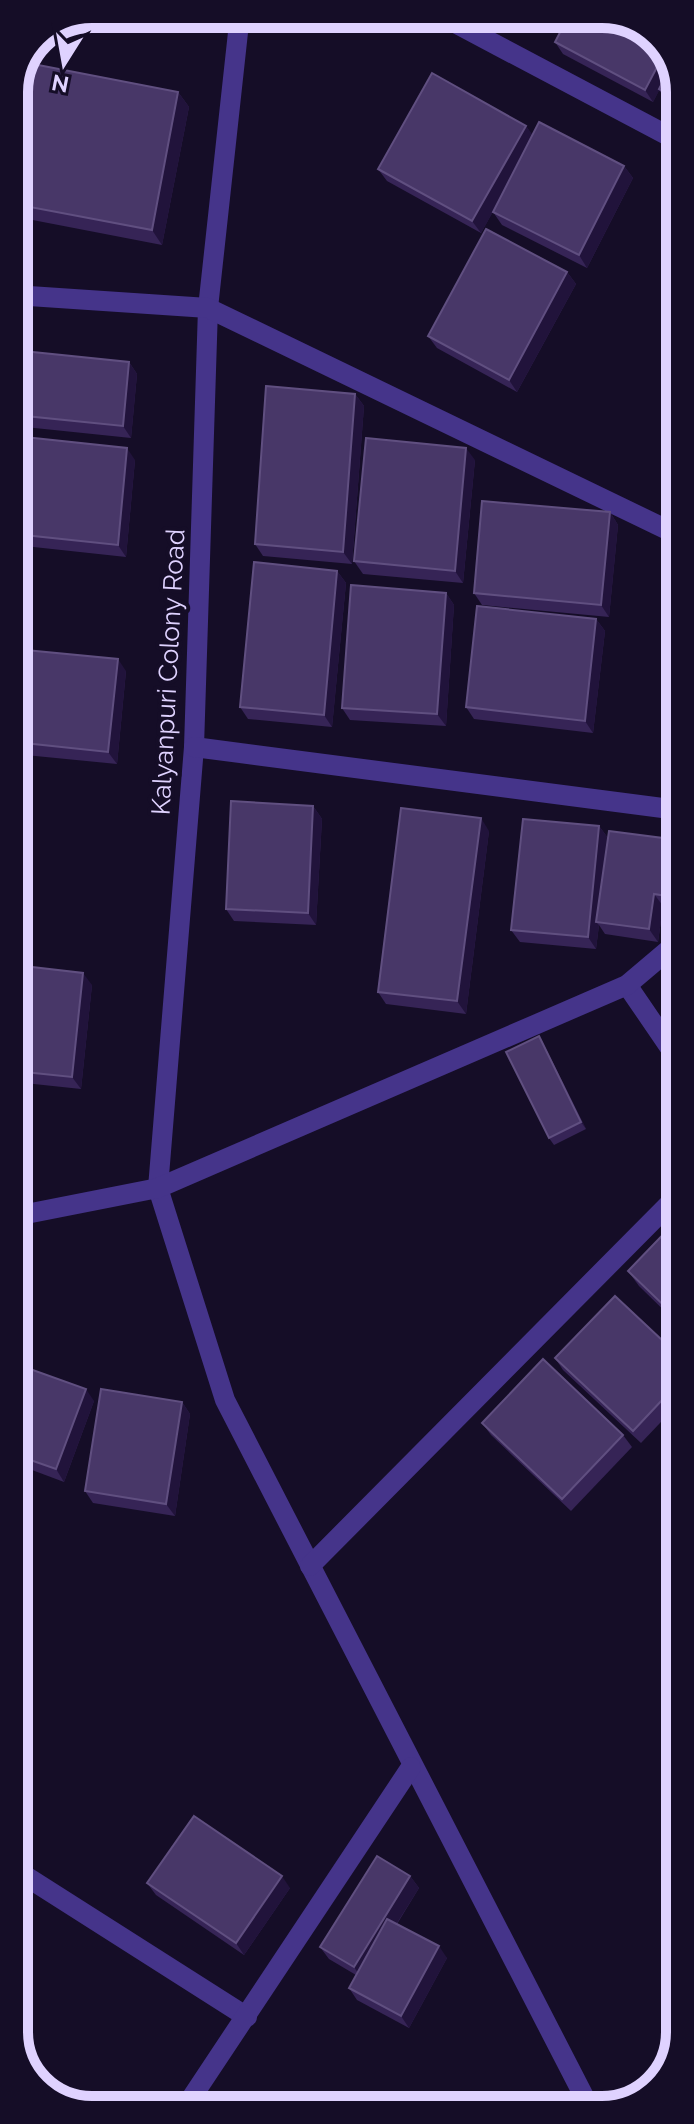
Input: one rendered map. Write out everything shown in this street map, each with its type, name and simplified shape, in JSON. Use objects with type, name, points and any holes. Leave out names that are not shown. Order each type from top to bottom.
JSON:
[{"type":"street","name":"Kalyanpuri Colony Road","points":[[158,1188],[194,747],[208,308],[238,28]]},
{"type":"street","points":[[464,28],[666,135]]},
{"type":"street","points":[[28,296],[208,308],[666,529]]},
{"type":"street","points":[[194,747],[666,808]]},
{"type":"street","points":[[28,1214],[158,1188],[627,985],[666,952]]},
{"type":"street","points":[[627,985],[666,1042]]},
{"type":"street","points":[[158,1188],[225,1400],[411,1767],[584,2096]]},
{"type":"street","points":[[310,1566],[666,1207]]},
{"type":"street","points":[[193,2096],[411,1767]]},
{"type":"street","points":[[28,1878],[247,2017]]},
{"type":"building","points":[[562,28],[615,29],[641,41],[659,63],[645,90],[555,42]]},
{"type":"building","points":[[34,64],[178,92],[152,230],[28,207],[28,88]]},
{"type":"building","points":[[432,73],[526,126],[472,221],[378,169]]},
{"type":"building","points":[[664,79],[666,93],[659,89]]},
{"type":"building","points":[[539,122],[624,166],[579,255],[493,212]]},
{"type":"building","points":[[486,229],[567,272],[509,380],[428,336]]},
{"type":"building","points":[[28,352],[129,362],[123,426],[28,416]]},
{"type":"building","points":[[266,386],[355,394],[343,552],[255,544]]},
{"type":"building","points":[[28,437],[127,448],[118,545],[28,535]]},
{"type":"building","points":[[366,438],[466,448],[455,571],[354,561]]},
{"type":"building","points":[[482,501],[610,512],[601,605],[474,593]]},
{"type":"building","points":[[254,562],[337,571],[324,715],[240,707]]},
{"type":"building","points":[[351,585],[446,593],[437,714],[342,708]]},
{"type":"building","points":[[477,606],[596,619],[585,721],[466,707]]},
{"type":"building","points":[[28,650],[118,659],[108,752],[28,743]]},
{"type":"building","points":[[231,801],[313,806],[308,913],[226,909]]},
{"type":"building","points":[[401,808],[481,818],[457,1001],[378,992]]},
{"type":"building","points":[[523,819],[599,826],[588,937],[511,930]]},
{"type":"building","points":[[609,831],[666,838],[666,896],[654,894],[649,929],[596,922]]},
{"type":"building","points":[[28,967],[83,973],[72,1077],[28,1072]]},
{"type":"building","points":[[539,1036],[581,1122],[549,1138],[506,1052]]},
{"type":"building","points":[[666,1232],[666,1308],[628,1271]]},
{"type":"building","points":[[615,1296],[666,1344],[666,1396],[633,1431],[555,1358]]},
{"type":"building","points":[[543,1359],[623,1435],[562,1499],[482,1423]]},
{"type":"building","points":[[28,1368],[86,1389],[56,1469],[28,1459]]},
{"type":"building","points":[[101,1389],[182,1402],[166,1504],[85,1491]]},
{"type":"building","points":[[194,1816],[282,1876],[236,1943],[147,1883]]},
{"type":"building","points":[[377,1856],[410,1876],[354,1967],[320,1947]]},
{"type":"building","points":[[387,1919],[439,1946],[401,2016],[349,1988]]}]
